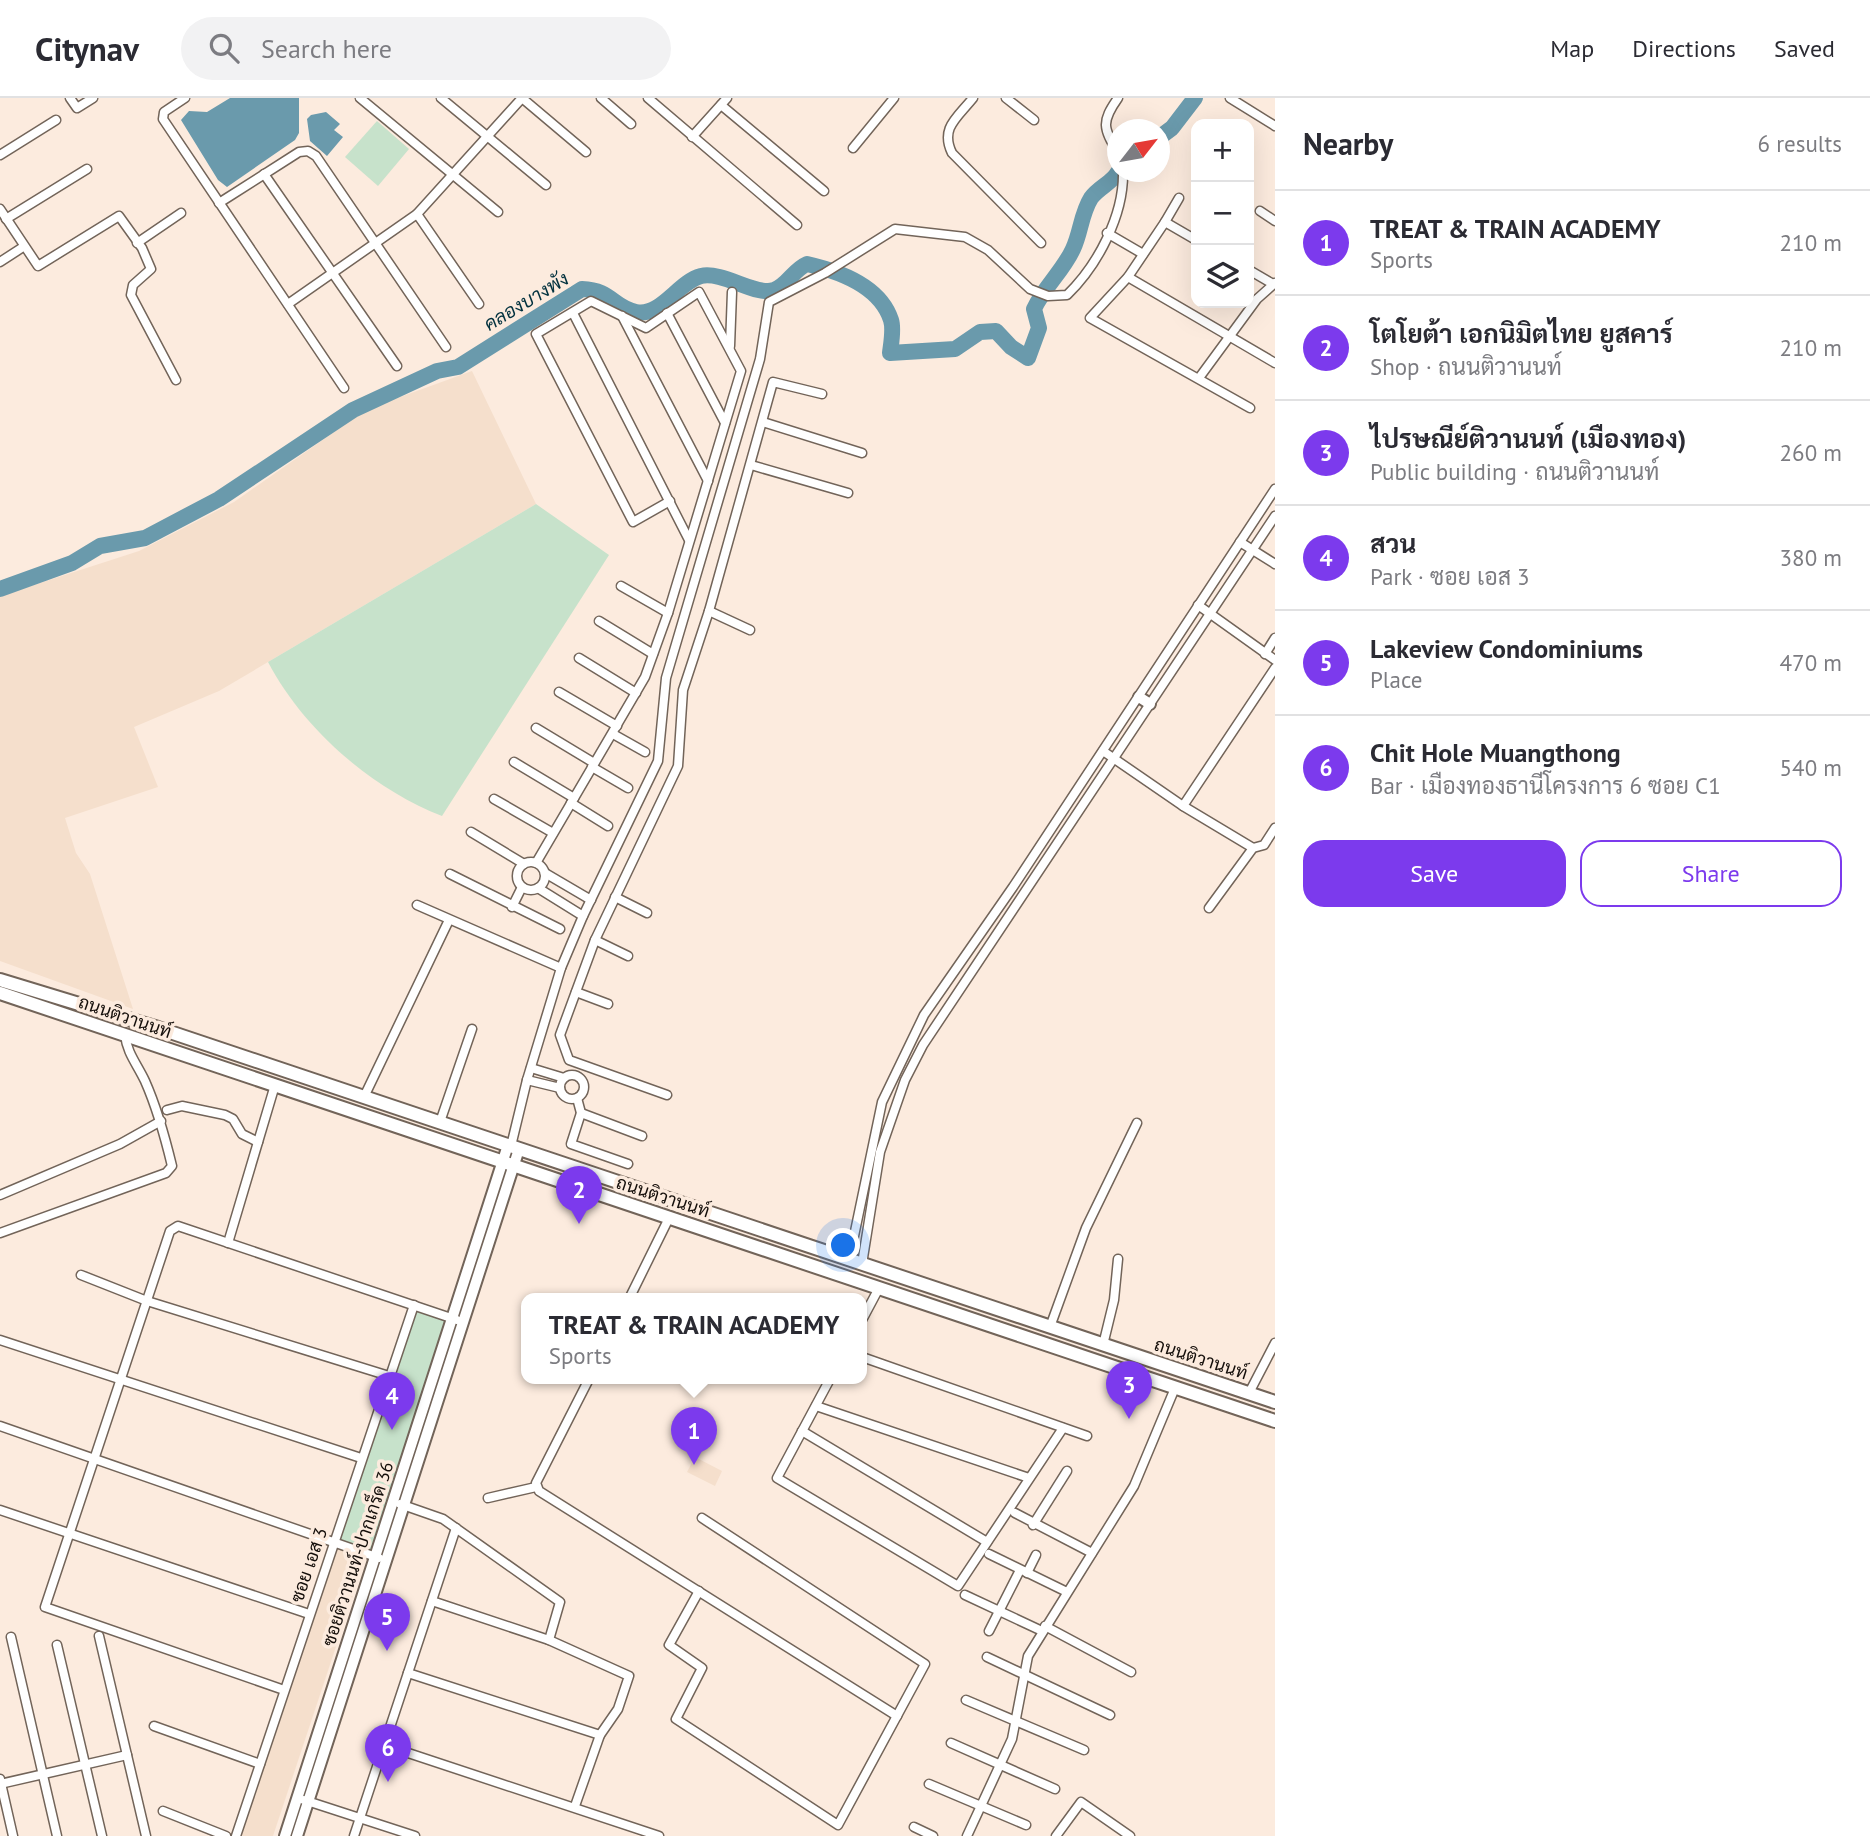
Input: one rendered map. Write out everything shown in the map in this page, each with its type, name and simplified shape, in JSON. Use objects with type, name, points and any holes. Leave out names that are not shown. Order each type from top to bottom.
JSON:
[{"type":"main road","name":"ถนนติวานนท์","points":[[3,987],[364,1097],[1275,1402]]},
{"type":"main road","name":"ถนนติวานนท์","points":[[3,987],[125,1035],[1275,1421]]},
{"type":"main road","points":[[859,1263],[860,1282]]},
{"type":"main road","points":[[1242,1410],[1249,1393]]},
{"type":"street","points":[[70,98],[77,108],[93,98]]},
{"type":"street","points":[[184,98],[161,115],[344,387]]},
{"type":"street","points":[[360,98],[498,212]]},
{"type":"street","points":[[441,98],[546,185]]},
{"type":"street","points":[[288,304],[416,214],[522,98],[586,152]]},
{"type":"street","points":[[601,98],[631,124]]},
{"type":"street","points":[[648,98],[797,225]]},
{"type":"street","points":[[853,148],[894,98]]},
{"type":"street","points":[[973,98],[947,131],[946,140],[952,153],[1041,243]]},
{"type":"street","points":[[1006,98],[1034,120]]},
{"type":"street","points":[[1016,106],[1024,98]]},
{"type":"street","points":[[1107,135],[1106,115],[1118,98]]},
{"type":"street","points":[[1230,98],[1275,126]]},
{"type":"street","points":[[692,137],[723,101],[824,191]]},
{"type":"street","points":[[0,155],[55,120]]},
{"type":"street","points":[[219,203],[299,152],[308,151],[316,156],[446,347]]},
{"type":"street","points":[[6,219],[86,169]]},
{"type":"street","points":[[264,174],[397,366]]},
{"type":"street","points":[[508,1164],[527,1080],[561,968],[583,916],[658,761],[666,678],[760,359],[769,302],[829,271],[895,229],[965,237],[988,250],[1030,289],[1048,296],[1067,295],[1086,276],[1122,203],[1123,182]]},
{"type":"street","points":[[1179,198],[1128,277],[1090,318],[1250,408]]},
{"type":"street","points":[[0,209],[37,266],[118,216],[138,243],[151,270],[133,285],[131,295],[176,380]]},
{"type":"street","points":[[1260,211],[1275,221]]},
{"type":"street","points":[[138,243],[181,213]]},
{"type":"street","points":[[416,214],[478,304]]},
{"type":"street","points":[[1165,222],[1191,237]]},
{"type":"street","points":[[1107,233],[1143,254]]},
{"type":"street","points":[[0,262],[23,247]]},
{"type":"street","points":[[1199,378],[1274,284],[1254,273]]},
{"type":"street","points":[[1128,277],[1275,363]]},
{"type":"street","points":[[1266,291],[1275,296]]},
{"type":"street","points":[[536,863],[636,693],[653,654],[668,613],[741,372],[699,292],[646,328],[592,302],[536,334],[633,522],[670,501]]},
{"type":"street","points":[[730,349],[732,292]]},
{"type":"street","points":[[573,313],[689,540]]},
{"type":"street","points":[[667,313],[725,423]]},
{"type":"street","points":[[622,316],[708,481]]},
{"type":"street","points":[[628,1164],[571,1144],[581,1113],[577,1098],[584,1086],[575,1075],[560,1035],[595,940],[678,766],[683,690],[709,611],[773,382],[822,394]]},
{"type":"street","points":[[762,422],[862,453]]},
{"type":"street","points":[[751,465],[848,494]]},
{"type":"street","points":[[859,1263],[882,1102],[924,1015],[1103,751],[1275,489]]},
{"type":"street","points":[[859,1263],[880,1152],[905,1080],[923,1045],[1275,516]]},
{"type":"street","points":[[1240,542],[1275,564]]},
{"type":"street","points":[[621,586],[668,613]]},
{"type":"street","points":[[1198,605],[1275,660]]},
{"type":"street","points":[[709,611],[750,629]]},
{"type":"street","points":[[599,621],[653,654]]},
{"type":"street","points":[[1265,654],[1275,638]]},
{"type":"street","points":[[579,658],[636,693]]},
{"type":"street","points":[[1183,806],[1275,667]]},
{"type":"street","points":[[559,692],[645,752]]},
{"type":"street","points":[[1139,697],[1150,704]]},
{"type":"street","points":[[536,728],[628,788]]},
{"type":"street","points":[[1103,751],[1183,806],[1253,848]]},
{"type":"street","points":[[514,762],[608,826]]},
{"type":"street","points":[[494,799],[553,833]]},
{"type":"street","points":[[1209,908],[1253,848],[1264,845],[1275,828]]},
{"type":"street","points":[[471,832],[524,864],[536,863]]},
{"type":"street","points":[[536,863],[545,873],[591,901]]},
{"type":"street","points":[[524,864],[517,875],[522,887],[530,890],[538,888],[544,882],[545,873]]},
{"type":"street","points":[[450,874],[560,929]]},
{"type":"street","points":[[512,907],[522,887]]},
{"type":"street","points":[[538,888],[583,916]]},
{"type":"street","points":[[615,897],[647,913]]},
{"type":"street","points":[[417,905],[561,968]]},
{"type":"street","points":[[364,1097],[449,920]]},
{"type":"street","points":[[595,940],[628,956]]},
{"type":"street","points":[[576,992],[608,1004]]},
{"type":"street","points":[[440,1122],[472,1029]]},
{"type":"street","points":[[0,1233],[166,1173],[172,1166],[160,1121],[144,1080],[126,1049],[125,1035]]},
{"type":"street","points":[[569,1060],[667,1096]]},
{"type":"street","points":[[531,1068],[564,1078],[575,1075]]},
{"type":"street","points":[[564,1078],[561,1088],[566,1097],[577,1098]]},
{"type":"street","points":[[527,1080],[561,1088]]},
{"type":"street","points":[[228,1243],[275,1085]]},
{"type":"street","points":[[167,1110],[182,1106],[225,1115],[233,1119],[242,1134],[258,1142]]},
{"type":"street","points":[[581,1113],[642,1136]]},
{"type":"street","points":[[0,1195],[120,1144],[160,1121]]},
{"type":"street","points":[[1050,1327],[1086,1228],[1137,1124]]},
{"type":"street","name":"ซอยติวานนท์-ปากเกร็ด 36","points":[[459,1320],[473,1256],[508,1164]]},
{"type":"street","name":"ซอยติวานนท์-ปากเกร็ด 36","points":[[297,1836],[303,1800],[380,1558],[459,1320],[484,1260],[508,1164]]},
{"type":"street","points":[[632,1293],[669,1218]]},
{"type":"street","points":[[284,1690],[45,1607],[170,1231],[178,1226],[459,1320]]},
{"type":"street","points":[[473,1256],[484,1260]]},
{"type":"street","points":[[1103,1345],[1114,1300],[1118,1259]]},
{"type":"street","points":[[81,1275],[147,1301],[389,1376]]},
{"type":"street","points":[[867,1311],[879,1288]]},
{"type":"street","name":"ซอย เอส 3","points":[[236,1836],[414,1305]]},
{"type":"street","points":[[0,1340],[362,1458]]},
{"type":"street","points":[[1249,1393],[1275,1343]]},
{"type":"street","points":[[867,1359],[1087,1436]]},
{"type":"street","points":[[536,1487],[587,1384]]},
{"type":"street","points":[[827,1384],[777,1478],[958,1586],[1063,1428]]},
{"type":"street","points":[[967,1836],[1017,1721],[1028,1656],[1134,1486],[1175,1388]]},
{"type":"street","points":[[816,1406],[1029,1478]]},
{"type":"street","points":[[0,1426],[380,1558]]},
{"type":"street","points":[[802,1431],[987,1542]]},
{"type":"street","points":[[1033,1525],[1067,1471]]},
{"type":"street","points":[[488,1498],[536,1487],[897,1716]]},
{"type":"street","points":[[398,1503],[456,1528],[560,1602],[549,1640]]},
{"type":"street","points":[[0,1510],[309,1614]]},
{"type":"street","points":[[1015,1513],[1033,1525],[1092,1553]]},
{"type":"street","points":[[699,1591],[669,1645],[702,1668],[676,1719],[838,1825],[925,1664],[702,1518]]},
{"type":"street","points":[[354,1836],[456,1528]]},
{"type":"street","points":[[989,1554],[1067,1592]]},
{"type":"street","points":[[989,1631],[1023,1572],[1036,1555]]},
{"type":"street","points":[[965,1595],[1043,1628],[1131,1672]]},
{"type":"street","points":[[432,1601],[549,1640],[629,1676],[618,1709],[600,1735],[575,1806]]},
{"type":"street","points":[[100,1636],[146,1836]]},
{"type":"street","points":[[11,1637],[57,1836]]},
{"type":"street","points":[[57,1645],[102,1836]]},
{"type":"street","points":[[987,1657],[1110,1715]]},
{"type":"street","points":[[408,1674],[600,1735]]},
{"type":"street","points":[[966,1700],[1084,1750]]},
{"type":"street","points":[[154,1726],[260,1764]]},
{"type":"street","points":[[951,1743],[1055,1789]]},
{"type":"street","points":[[384,1745],[659,1836]]},
{"type":"street","points":[[13,1836],[0,1783],[127,1755]]},
{"type":"street","points":[[929,1784],[982,1804],[1026,1825]]},
{"type":"street","points":[[303,1800],[415,1836]]},
{"type":"street","name":"ซอยติวานนท์-ปากเกร็ด 36","points":[[285,1836],[303,1800]]},
{"type":"street","points":[[1056,1836],[1081,1802],[1130,1836]]},
{"type":"street","points":[[163,1811],[226,1836]]},
{"type":"street","points":[[914,1827],[933,1836]]},
{"type":"street","points":[[1111,1836],[1117,1827]]},
{"type":"shaded area","points":[[472,371],[536,504],[219,691],[134,727],[158,787],[65,818],[76,853],[90,874],[133,1009],[0,961],[0,596],[139,551],[234,502],[367,409]]},
{"type":"shaded area","points":[[416,1310],[445,1319],[273,1836],[240,1836]]},
{"type":"shaded area","points":[[695,1457],[722,1471],[715,1486],[687,1472]]},
{"type":"green space","points":[[377,121],[409,149],[378,186],[345,157]]},
{"type":"green space","points":[[536,504],[609,555],[442,816],[390,790],[342,754],[300,711],[268,662]]},
{"type":"green space","points":[[414,1305],[448,1318],[371,1554],[334,1542]]},
{"type":"water","points":[[230,98],[299,98],[299,133],[295,140],[227,187],[218,180],[181,120],[189,111],[207,112]]},
{"type":"water","points":[[326,112],[340,124],[334,130],[343,137],[327,156],[310,141],[307,119],[311,115]]},
{"type":"waterway","name":"คลองบางพัง","points":[[1170,130],[1195,98]]},
{"type":"waterway","name":"คลองบางพัง","points":[[0,589],[72,563],[100,546],[145,538],[219,499],[353,410],[437,371],[458,367],[582,289],[600,292],[628,310],[645,312],[701,276],[719,277],[767,291],[779,288],[807,264],[844,276],[868,289],[878,298],[886,308],[892,324],[890,353],[955,349],[980,332],[996,331],[1011,347],[1028,358],[1039,328],[1034,309],[1073,249],[1091,198],[1108,182]]},
{"type":"place","name":"โตโยต้า เอกนิมิตไทย ยูสคาร์","points":[[579,1224]]},
{"type":"place","name":"ไปรษณีย์ติวานนท์ (เมืองทอง)","points":[[1129,1419]]},
{"type":"place","name":"สวน","points":[[392,1430]]},
{"type":"place","name":"TREAT & TRAIN ACADEMY","points":[[694,1465]]},
{"type":"place","name":"Lakeview Condominiums","points":[[387,1651]]},
{"type":"place","name":"Chit Hole Muangthong","points":[[388,1782]]}]
